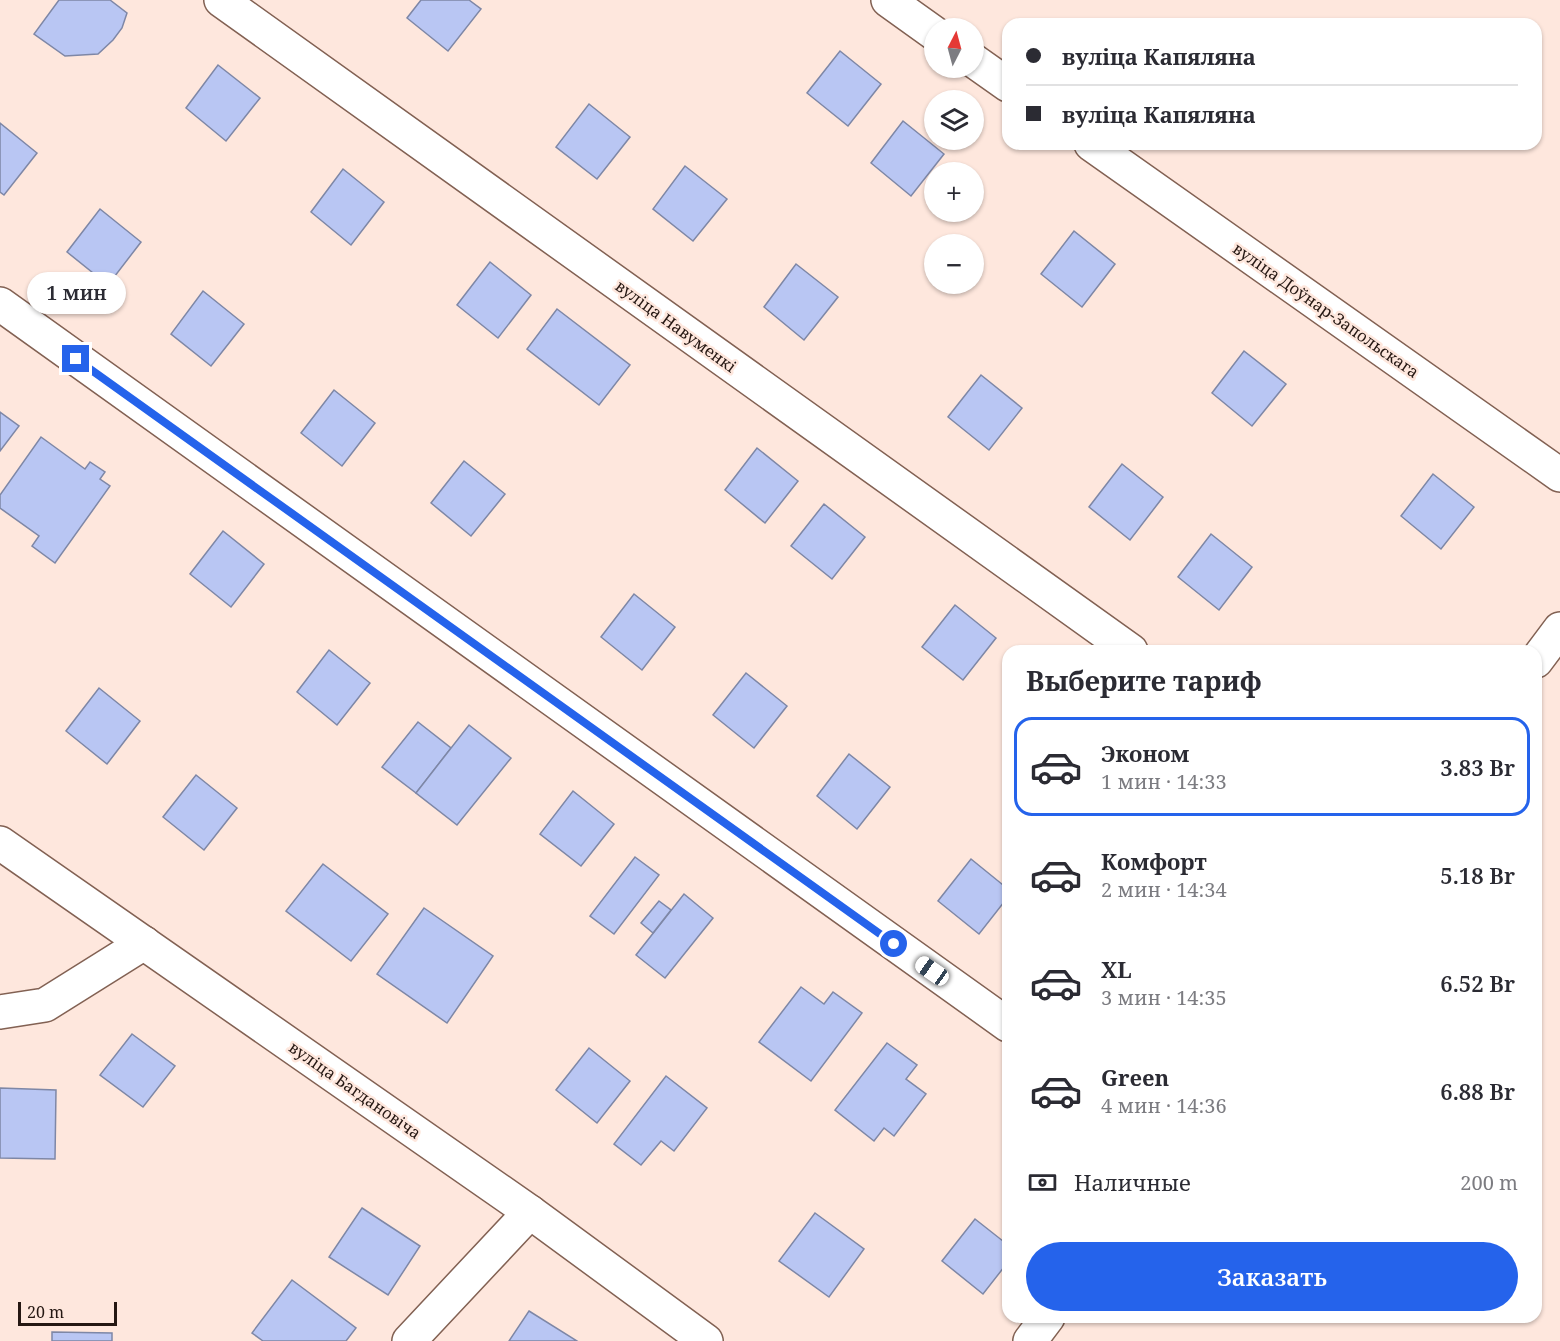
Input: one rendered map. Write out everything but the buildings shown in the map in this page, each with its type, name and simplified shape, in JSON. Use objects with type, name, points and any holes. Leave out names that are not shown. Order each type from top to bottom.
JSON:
[{"type":"street","name":"вуліца Навуменкі","points":[[221,0],[1123,645]]},
{"type":"street","points":[[888,0],[924,26]]},
{"type":"street","points":[[984,68],[1002,81]]},
{"type":"street","name":"вуліца Доўнар-Запольскага","points":[[1100,150],[1560,475]]},
{"type":"street","points":[[0,304],[1002,1021]]},
{"type":"street","points":[[1542,654],[1560,629]]},
{"type":"street","name":"вуліца Багдановіча","points":[[0,843],[530,1212],[706,1341]]},
{"type":"street","points":[[0,1012],[45,1005],[144,943]]},
{"type":"street","points":[[409,1341],[530,1212]]},
{"type":"street","points":[[1030,1341],[1044,1323]]},
{"type":"route","points":[[76,359],[894,944]]}]
